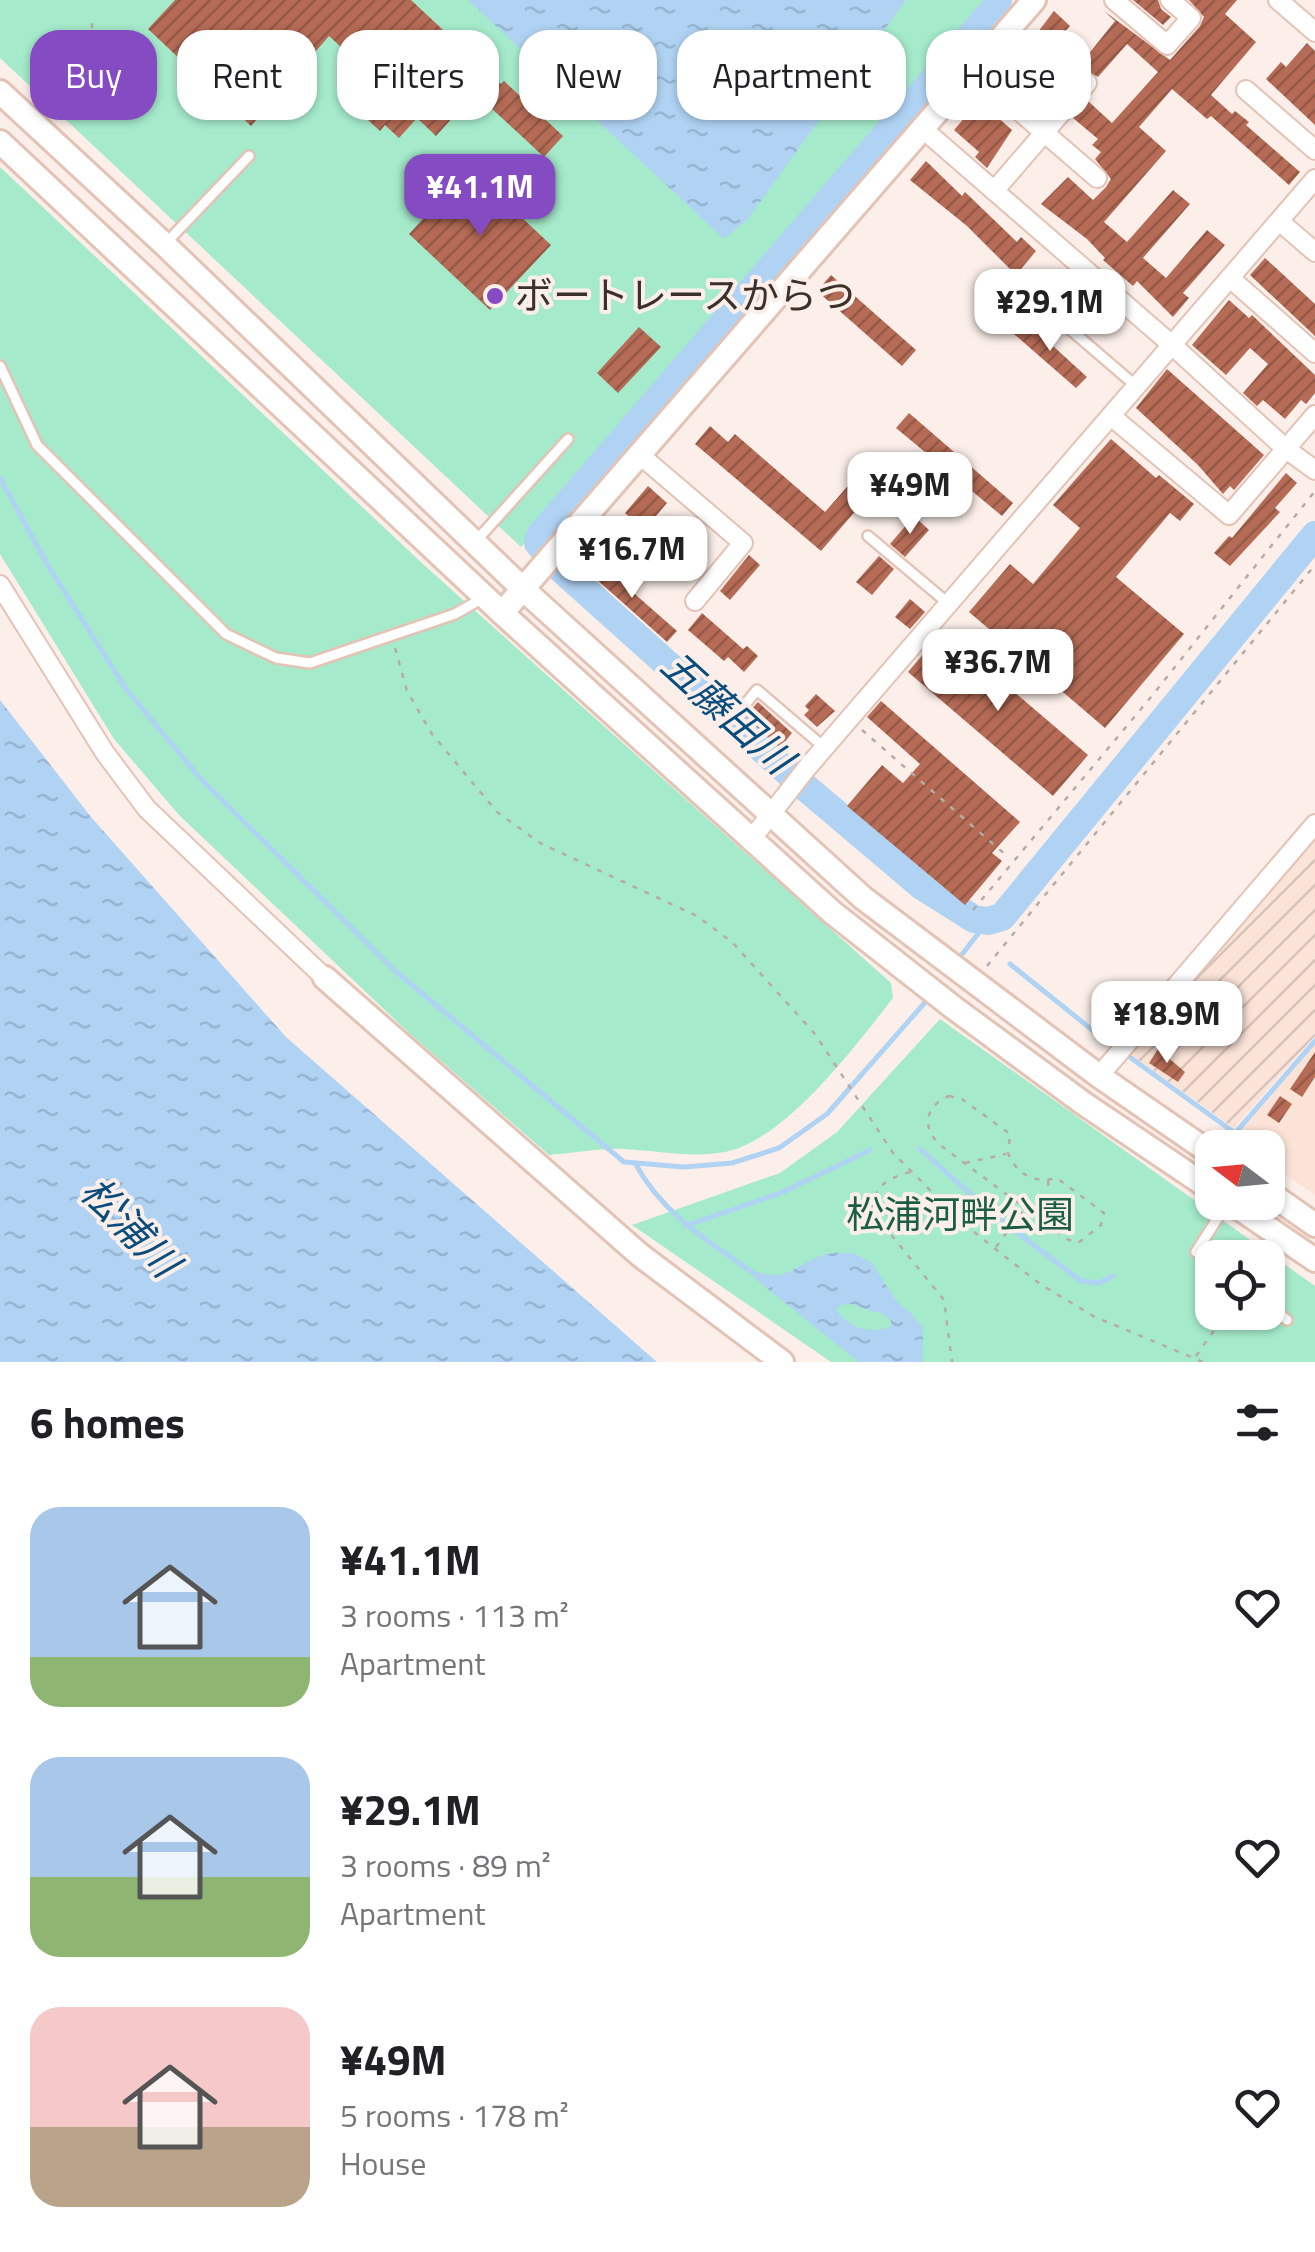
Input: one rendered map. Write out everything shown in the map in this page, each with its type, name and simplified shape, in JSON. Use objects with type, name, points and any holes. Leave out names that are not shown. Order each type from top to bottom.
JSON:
[{"type":"street","points":[[1008,30],[1034,0]]},
{"type":"street","points":[[1114,0],[1167,45],[1190,18],[1170,0]]},
{"type":"street","points":[[1278,0],[1315,32]]},
{"type":"street","points":[[1246,90],[1315,150]]},
{"type":"street","points":[[0,92],[524,588],[863,898],[1099,1076],[1195,1142]]},
{"type":"street","points":[[494,605],[524,588],[930,120]]},
{"type":"street","points":[[1030,120],[1097,178]]},
{"type":"street","points":[[994,190],[1055,120]]},
{"type":"street","points":[[923,128],[1315,470]]},
{"type":"street","points":[[0,142],[494,605],[833,913],[1083,1103],[1195,1179]]},
{"type":"street","points":[[750,841],[806,769],[1315,179]]},
{"type":"street","points":[[1279,221],[1315,252]]},
{"type":"street","points":[[1230,278],[1315,354]]},
{"type":"street","points":[[1111,416],[1229,515],[1315,415]]},
{"type":"street","points":[[640,455],[744,543],[695,601]]},
{"type":"street","points":[[0,585],[105,754],[146,809],[325,978],[640,1255],[782,1362]]},
{"type":"street","points":[[1099,1076],[1315,824]]},
{"type":"street","points":[[1285,1204],[1315,1224]]},
{"type":"street","points":[[1256,1220],[1315,1260]]},
{"type":"lane","points":[[165,245],[249,156]]},
{"type":"lane","points":[[1021,286],[1136,386]]},
{"type":"lane","points":[[0,366],[37,445],[226,634],[276,658],[310,663],[494,605]]},
{"type":"lane","points":[[475,542],[568,439]]},
{"type":"lane","points":[[868,536],[949,604]]},
{"type":"lane","points":[[742,708],[758,690],[825,748]]},
{"type":"path","points":[[92,16],[92,30]]},
{"type":"path","points":[[972,910],[1315,491]]},
{"type":"path","points":[[974,983],[1315,565]]},
{"type":"path","points":[[392,637],[407,691],[432,734],[497,812],[540,843],[696,916],[732,942],[792,1004],[894,1153],[965,1225],[1040,1284],[1093,1316],[1202,1362]]},
{"type":"path","points":[[849,720],[1008,856]]},
{"type":"path","points":[[949,1096],[962,1099],[1010,1134],[1008,1154],[1020,1173],[1033,1180],[1057,1178],[1104,1213],[1104,1219],[1078,1243],[1052,1228],[930,1136],[929,1111],[937,1101],[949,1096]]},
{"type":"path","points":[[963,1163],[1008,1154]]},
{"type":"path","points":[[910,1172],[886,1180],[875,1192],[872,1210],[944,1300],[952,1362]]},
{"type":"path","points":[[1048,1180],[1052,1228]]},
{"type":"path","points":[[996,1249],[1024,1209]]},
{"type":"path","points":[[1195,1357],[1214,1330]]},
{"type":"shaded area","points":[[1315,840],[1315,1036],[1234,1128],[1130,1054]]},
{"type":"shaded area","points":[[1315,1044],[1315,1195],[1285,1175],[1285,1130],[1242,1130]]},
{"type":"green space","name":"ボートレースからつ","points":[[0,0],[990,0],[964,30],[926,30],[926,75],[906,98],[906,30],[677,30],[677,120],[887,120],[521,547],[66,120],[157,120],[157,30],[30,30],[30,86],[0,58]]},
{"type":"green space","points":[[0,167],[424,565],[891,983],[893,998],[840,1064],[772,1129],[748,1144],[713,1154],[616,1149],[549,1155],[409,1033],[179,815],[114,739],[0,554]]},
{"type":"green space","name":"松浦河畔公園","points":[[940,1019],[1195,1201],[1195,1220],[1222,1220],[1250,1240],[1195,1240],[1195,1330],[1285,1330],[1285,1265],[1315,1286],[1315,1362],[831,1362],[632,1225],[780,1173],[837,1132]]},
{"type":"water","points":[[468,0],[906,0],[884,30],[677,30],[677,120],[819,120],[747,220],[724,239],[597,120],[657,120],[657,30],[519,30],[519,48]]},
{"type":"water","name":"松浦川","points":[[0,700],[91,817],[286,1037],[657,1362],[0,1362]]},
{"type":"water","points":[[853,1253],[872,1263],[897,1302],[923,1328],[923,1362],[859,1362],[754,1278],[759,1272],[779,1275],[818,1257]],"holes":[[[852,1304],[891,1320],[890,1327],[861,1328],[837,1311],[840,1305]]]},
{"type":"building","points":[[175,0],[411,0],[443,30],[337,30],[337,43],[329,36],[317,50],[317,30],[177,30],[177,56],[157,37],[157,30],[148,29]]},
{"type":"building","points":[[1133,0],[1158,0],[1161,9],[1171,17],[1163,25]]},
{"type":"building","points":[[1189,0],[1237,0],[1225,14],[1256,42],[1211,95],[1232,114],[1235,111],[1249,122],[1246,125],[1300,172],[1289,185],[1211,116],[1207,119],[1172,89],[1139,127],[1166,151],[1104,222],[1127,242],[1173,190],[1190,204],[1143,258],[1166,278],[1207,230],[1225,245],[1183,293],[1189,298],[1173,317],[1137,281],[1133,286],[1103,260],[1087,239],[1041,204],[1068,177],[1093,200],[1106,187],[1111,179],[1095,159],[1101,152],[1092,145],[1098,139],[1075,120],[1091,120],[1091,104],[1112,123],[1158,72],[1127,44],[1098,77],[1091,73],[1091,51],[1115,21],[1104,11],[1170,60],[1204,17]]},
{"type":"building","points":[[1054,11],[1070,26],[1066,30],[1039,30]]},
{"type":"building","points":[[1307,43],[1315,51],[1315,125],[1266,79],[1281,62],[1286,67]]},
{"type":"building","points":[[504,81],[519,95],[519,120],[546,120],[563,136],[544,157],[499,115],[499,82]]},
{"type":"building","points":[[368,120],[415,120],[399,138],[385,125],[380,131]]},
{"type":"building","points":[[419,120],[451,120],[436,136]]},
{"type":"building","points":[[963,120],[1001,120],[1012,130],[987,168],[975,157],[979,152],[954,130]]},
{"type":"building","points":[[926,161],[1017,242],[1021,237],[1036,251],[1016,275],[967,226],[910,180]]},
{"type":"building","points":[[469,169],[496,194],[500,190],[523,212],[520,216],[551,245],[490,310],[409,234]]},
{"type":"building","points":[[1265,258],[1315,304],[1315,336],[1250,275]]},
{"type":"building","points":[[831,275],[916,350],[902,366],[817,291]]},
{"type":"building","points":[[1229,300],[1249,318],[1252,315],[1315,375],[1315,393],[1306,404],[1301,400],[1285,419],[1263,400],[1257,406],[1243,393],[1268,364],[1250,348],[1226,375],[1192,345]]},
{"type":"building","points":[[1025,321],[1042,336],[1045,332],[1056,342],[1053,346],[1087,377],[1076,388],[1014,334]]},
{"type":"building","points":[[639,327],[661,347],[618,393],[597,373]]},
{"type":"building","points":[[1167,369],[1264,455],[1234,490],[1230,486],[1223,494],[1198,465],[1136,408]]},
{"type":"building","points":[[909,413],[1013,503],[1002,516],[896,428]]},
{"type":"building","points":[[710,426],[728,442],[735,434],[825,512],[861,471],[877,486],[821,551],[695,444]]},
{"type":"building","points":[[1111,439],[1194,504],[1180,521],[1170,513],[1116,577],[1184,634],[1105,728],[969,612],[1010,564],[1033,584],[1080,528],[1053,505]]},
{"type":"building","points":[[1286,473],[1297,483],[1275,508],[1280,512],[1230,566],[1214,553],[1229,536],[1232,538]]},
{"type":"building","points":[[648,486],[667,503],[644,530],[625,513]]},
{"type":"building","points":[[914,516],[929,530],[905,557],[890,544]]},
{"type":"building","points":[[690,523],[706,537],[683,563],[667,549]]},
{"type":"building","points":[[749,555],[760,565],[730,600],[720,591]]},
{"type":"building","points":[[879,556],[894,569],[872,595],[856,582]]},
{"type":"building","points":[[595,559],[677,631],[667,642],[586,570]]},
{"type":"building","points":[[910,599],[925,612],[910,629],[895,617]]},
{"type":"building","points":[[702,613],[743,649],[747,646],[758,656],[744,672],[728,657],[724,661],[688,630]]},
{"type":"building","points":[[943,631],[1088,755],[1053,796],[908,672]]},
{"type":"building","points":[[816,694],[835,711],[817,727],[804,715],[809,710],[805,706]]},
{"type":"building","points":[[881,701],[1020,822],[992,853],[1002,861],[965,905],[847,806],[882,765],[903,783],[920,764],[867,717]]},
{"type":"building","points":[[758,702],[792,733],[780,748],[745,716]]},
{"type":"building","points":[[1192,987],[1204,997],[1190,1014],[1178,1004]]},
{"type":"building","points":[[1158,1049],[1185,1072],[1178,1082],[1149,1063]]},
{"type":"building","points":[[1315,1052],[1315,1077],[1302,1097],[1290,1089]]},
{"type":"building","points":[[1280,1096],[1292,1104],[1279,1123],[1267,1115]]},
{"type":"waterway","name":"五藤田川","points":[[998,0],[539,537],[538,543],[559,567],[792,776],[923,887],[974,919],[988,921],[1002,917],[1315,535]]},
{"type":"waterway","points":[[0,478],[47,564],[126,689],[200,778],[394,970],[624,1162],[684,1167],[732,1163],[779,1148],[827,1114],[928,999]]},
{"type":"waterway","points":[[956,962],[988,921]]},
{"type":"waterway","points":[[1010,964],[1106,1041]]},
{"type":"waterway","points":[[1238,1130],[1315,1041]]},
{"type":"waterway","points":[[1131,1058],[1231,1130]]},
{"type":"waterway","points":[[920,1149],[993,1214],[1081,1281],[1099,1283],[1113,1276]]},
{"type":"waterway","points":[[685,1226],[783,1192],[870,1150]]},
{"type":"waterway","points":[[635,1163],[675,1214],[762,1279]]},
{"type":"place","name":"ボートレースからつ","points":[[495,296]]}]
